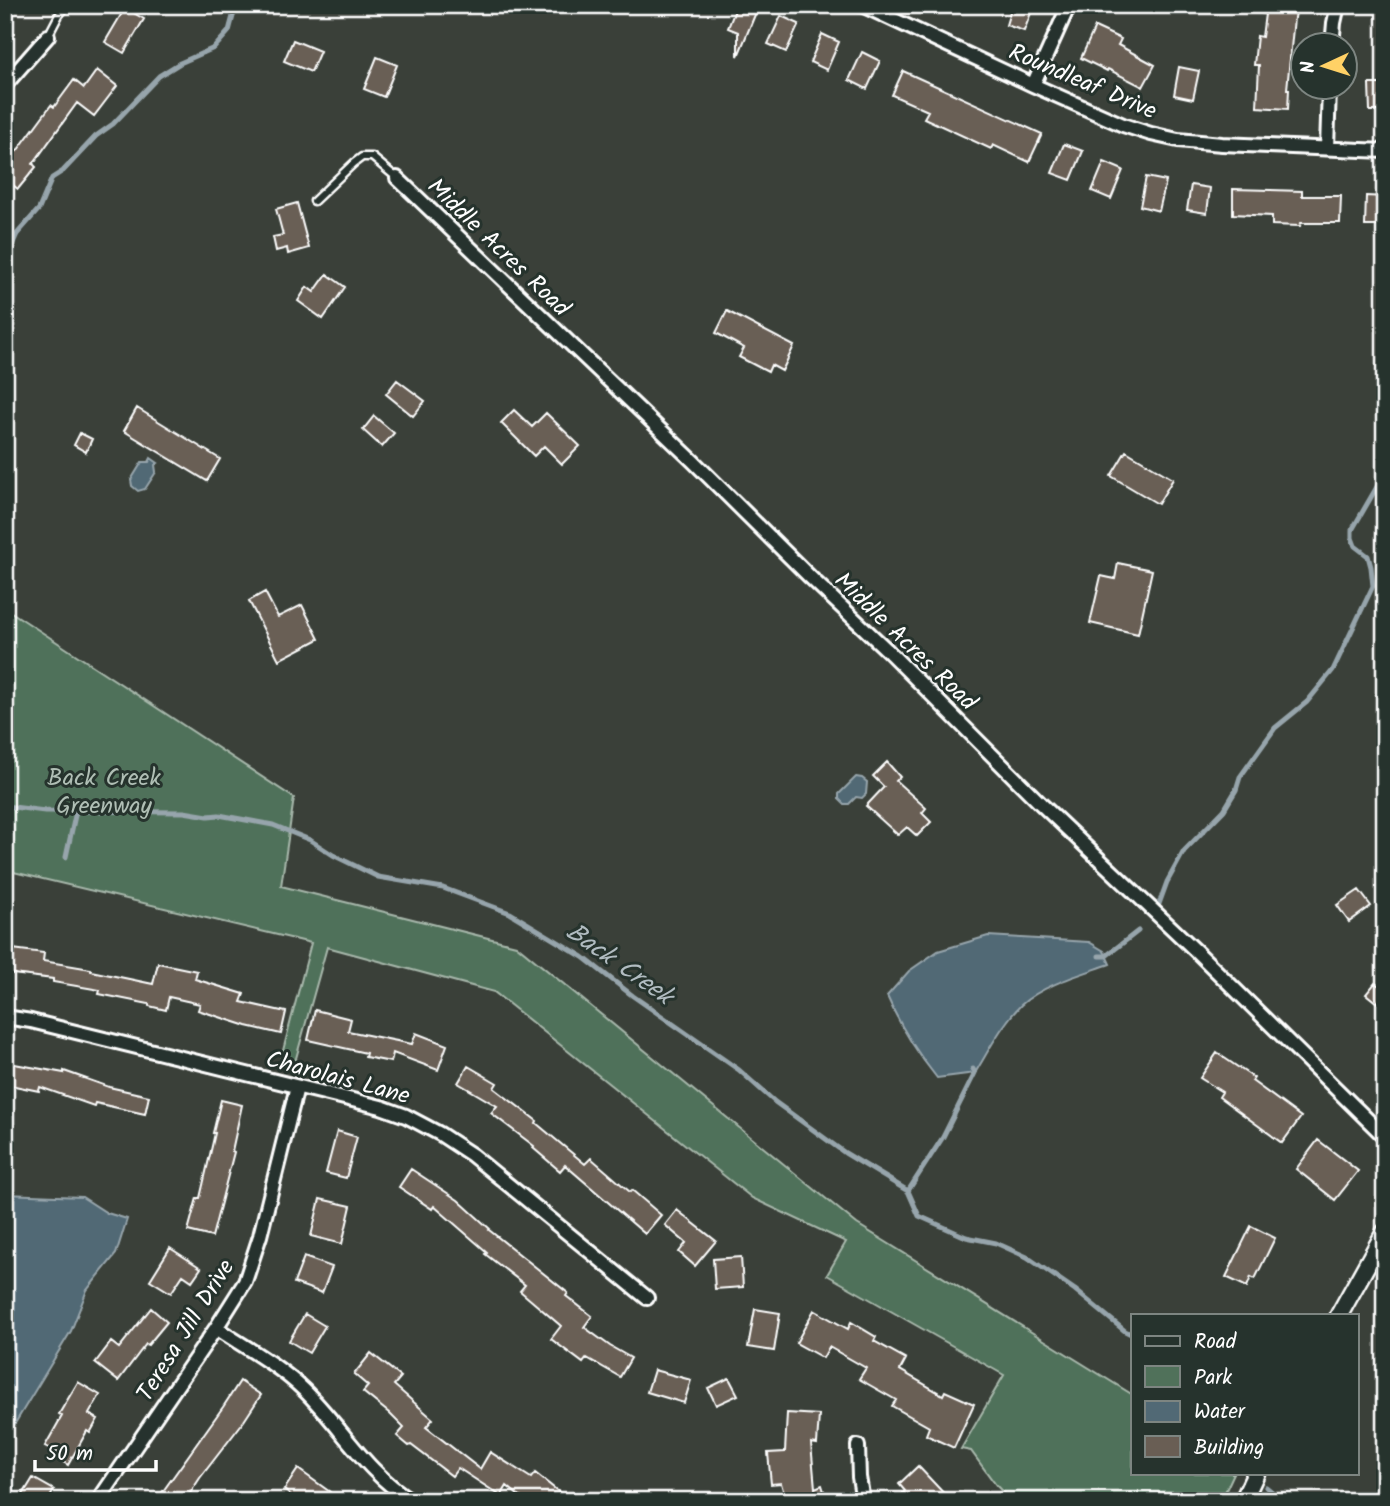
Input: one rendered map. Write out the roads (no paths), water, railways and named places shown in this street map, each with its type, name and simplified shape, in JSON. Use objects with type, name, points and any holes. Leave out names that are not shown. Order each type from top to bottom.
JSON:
[{"type":"street","name":"Roundleaf Drive","points":[[862,5],[1033,85],[1123,125],[1151,134],[1178,140],[1222,144],[1385,151]]},
{"type":"street","points":[[1033,85],[1069,5]]},
{"type":"street","points":[[1333,32],[1338,5]]},
{"type":"street","points":[[5,85],[48,36]]},
{"type":"street","points":[[1327,148],[1329,102]]},
{"type":"street","name":"Middle Acres Road","points":[[397,178],[693,461],[1041,804],[1196,951],[1385,1137]]},
{"type":"street","name":"Charolais Lane","points":[[5,1017],[44,1024],[381,1107],[406,1116],[440,1133],[472,1155],[647,1298]]},
{"type":"street","name":"Teresa Jill Drive","points":[[98,1501],[237,1296],[251,1267],[297,1087]]},
{"type":"street","points":[[1340,1314],[1385,1232]]},
{"type":"street","points":[[216,1328],[302,1388],[377,1475],[412,1501]]},
{"type":"street","points":[[858,1446],[863,1501]]},
{"type":"street","points":[[1243,1501],[1256,1474]]},
{"type":"lane","points":[[48,36],[67,5]]},
{"type":"lane","points":[[314,201],[362,158],[372,157],[397,178]]},
{"type":"water","points":[[151,458],[158,463],[155,465],[156,472],[145,489],[138,491],[132,486],[131,480],[142,462],[149,462]]},
{"type":"water","points":[[856,777],[867,782],[866,794],[844,804],[839,799],[839,794]]},
{"type":"water","points":[[988,936],[1089,942],[1104,951],[1110,964],[1063,981],[1021,1005],[1008,1020],[975,1073],[937,1078],[909,1039],[887,996],[909,971],[938,951]]},
{"type":"water","points":[[5,1194],[82,1197],[107,1213],[127,1219],[116,1254],[87,1290],[71,1331],[5,1440]]},
{"type":"waterway","points":[[5,261],[17,234],[39,209],[52,178],[63,171],[96,136],[113,124],[159,76],[214,48],[229,31],[236,5]]},
{"type":"waterway","points":[[1159,904],[1167,882],[1184,851],[1224,810],[1240,777],[1275,728],[1307,702],[1333,670],[1373,586],[1368,556],[1355,546],[1352,530],[1385,473]]},
{"type":"waterway","name":"Back Creek","points":[[5,806],[45,811],[184,812],[273,825],[310,840],[333,855],[378,877],[443,888],[510,913],[583,957],[633,996],[739,1070],[775,1102],[845,1153],[908,1191],[919,1216],[966,1237],[996,1243],[1027,1257],[1131,1334]]},
{"type":"waterway","points":[[66,857],[76,811]]},
{"type":"waterway","points":[[1099,956],[1106,956],[1138,931]]},
{"type":"waterway","points":[[908,1191],[943,1137],[975,1073],[973,1069]]},
{"type":"waterway","name":"Back Creek","points":[[1266,1487],[1283,1501]]},
{"type":"park label","name":"Back Creek Greenway","points":[[104,791]]}]
